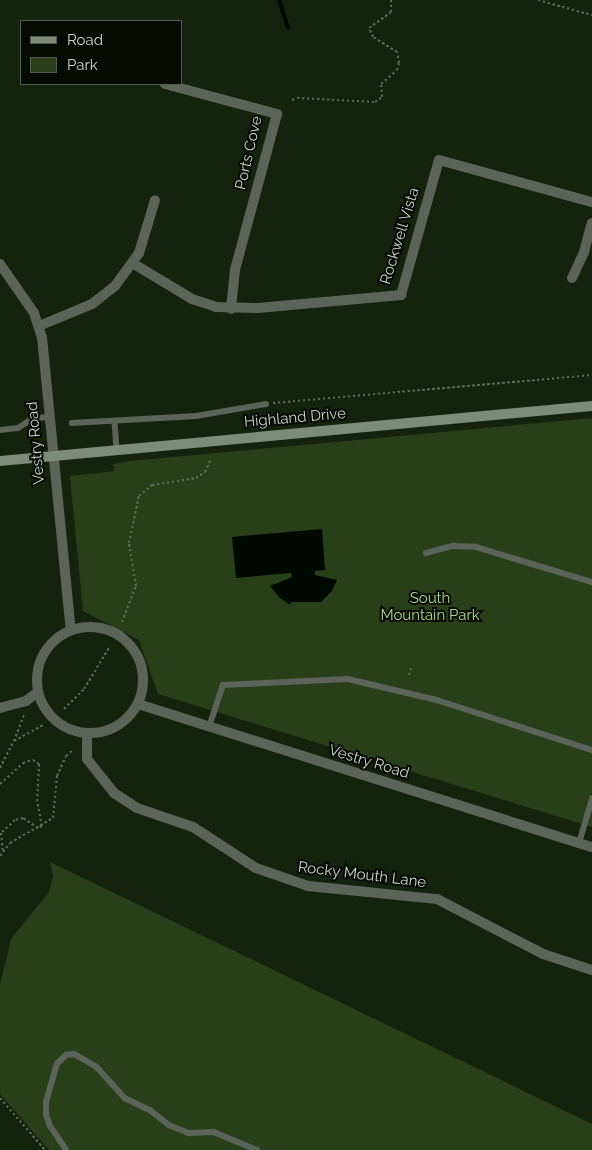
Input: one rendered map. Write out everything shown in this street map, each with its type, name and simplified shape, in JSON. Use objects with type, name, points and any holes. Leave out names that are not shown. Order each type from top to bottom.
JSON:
[{"type":"main road","name":"Highland Drive","points":[[0,461],[592,406]]},
{"type":"street","name":"Ports Cove","points":[[169,85],[277,114],[235,270],[231,309]]},
{"type":"street","name":"Rockwell Vista","points":[[134,264],[192,299],[231,309],[401,295],[439,160],[592,202]]},
{"type":"street","points":[[40,326],[92,304],[115,286],[134,264],[155,200]]},
{"type":"street","points":[[572,278],[584,252],[592,223]]},
{"type":"street","name":"Vestry Road","points":[[0,264],[27,301],[40,326],[71,630]]},
{"type":"street","points":[[89,627],[107,630],[123,638],[135,652],[142,668],[143,686],[138,704],[117,726],[87,733],[71,730],[56,721],[45,708],[38,692],[37,677],[44,655],[58,638],[71,630],[89,627]]},
{"type":"street","points":[[0,708],[26,701],[38,692]]},
{"type":"street","name":"Vestry Road","points":[[138,704],[209,728],[592,847]]},
{"type":"street","name":"Rocky Mouth Lane","points":[[87,733],[87,759],[114,793],[137,808],[193,827],[265,872],[308,886],[437,899],[543,954],[592,970]]},
{"type":"lane","points":[[72,423],[196,416],[266,404]]},
{"type":"lane","points":[[0,430],[18,428],[34,418],[49,417]]},
{"type":"lane","points":[[115,421],[117,450]]},
{"type":"lane","points":[[426,552],[453,546],[476,547],[592,582]]},
{"type":"lane","points":[[209,728],[223,685],[348,678],[437,700],[592,750]]},
{"type":"lane","points":[[579,843],[592,800]]},
{"type":"lane","points":[[66,1150],[50,1126],[46,1115],[46,1102],[57,1064],[66,1055],[74,1054],[97,1067],[125,1098],[150,1110],[169,1126],[189,1133],[214,1132],[258,1150]]},
{"type":"path","points":[[292,100],[297,98],[375,102],[382,96],[381,84],[397,70],[400,63],[397,52],[373,37],[369,28],[391,12],[391,0]]},
{"type":"path","points":[[538,0],[592,15]]},
{"type":"path","points":[[266,404],[592,375]]},
{"type":"path","points":[[122,622],[136,586],[129,544],[139,496],[152,485],[196,478],[205,472],[211,459]]},
{"type":"path","points":[[64,709],[84,689],[110,646]]},
{"type":"path","points":[[409,675],[411,668]]},
{"type":"path","points":[[0,768],[26,711]]},
{"type":"path","points":[[12,745],[19,737],[43,725]]},
{"type":"path","points":[[0,856],[10,843],[41,828],[53,818],[57,776],[73,750]]},
{"type":"path","points":[[0,784],[23,763],[33,760],[38,762],[41,828]]},
{"type":"path","points":[[3,851],[1,833],[14,820],[22,818],[41,828]]},
{"type":"path","points":[[0,1098],[45,1150]]},
{"type":"green space","name":"South Mountain Park","points":[[592,418],[592,827],[158,694],[139,640],[83,611],[70,476],[115,471],[113,464],[130,461]]},
{"type":"green space","points":[[50,862],[592,1124],[592,1150],[49,1150],[0,1094],[0,985],[11,939],[49,892],[53,876]]},
{"type":"shaded area","points":[[322,529],[325,570],[315,571],[315,575],[337,580],[332,591],[321,602],[291,602],[290,605],[280,598],[270,586],[292,577],[291,573],[236,578],[232,537]]},
{"type":"waterway","points":[[279,0],[288,28]]}]
